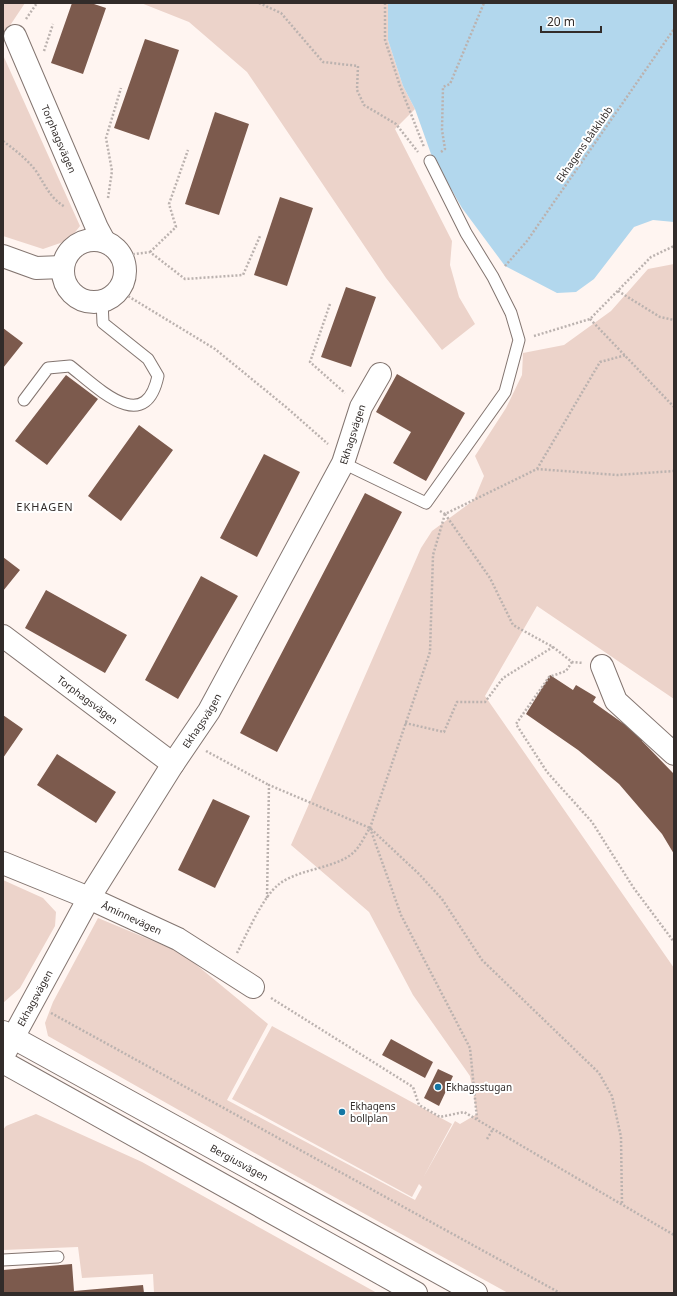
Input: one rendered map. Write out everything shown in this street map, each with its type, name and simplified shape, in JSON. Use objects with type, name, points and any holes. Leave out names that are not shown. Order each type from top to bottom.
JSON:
[{"type":"street","name":"Torphagsvägen","points":[[15,36],[101,235],[121,256]]},
{"type":"street","points":[[101,235],[94,240],[83,242],[69,253],[63,267],[64,277],[70,290],[78,297],[88,301],[110,296],[125,274],[124,263],[121,256]]},
{"type":"street","points":[[3,256],[36,268],[63,267]]},
{"type":"street","name":"Ekhagsvägen","points":[[6,1055],[31,1002],[89,898],[173,764],[209,711],[344,463],[361,407],[380,374]]},
{"type":"street","name":"Torphagsvägen","points":[[3,636],[173,764]]},
{"type":"street","points":[[602,666],[616,701],[674,754]]},
{"type":"street","name":"Åminnevägen","points":[[3,863],[89,898],[178,939],[253,987]]},
{"type":"street","points":[[6,1055],[416,1293]]},
{"type":"street","name":"Bergiusvägen","points":[[6,1055],[476,1293]]},
{"type":"lane","points":[[344,463],[426,503],[505,392],[518,340],[511,313],[466,233],[430,161]]},
{"type":"lane","points":[[24,400],[48,368],[70,366],[119,402],[134,407],[146,403],[155,391],[158,376],[148,359],[103,323],[110,296]]},
{"type":"lane","points":[[3,1260],[58,1257]]},
{"type":"path","points":[[29,14],[37,3]]},
{"type":"path","points":[[259,3],[281,13],[323,62],[358,66],[357,90],[364,105],[396,124],[421,155],[430,161]]},
{"type":"path","points":[[385,3],[385,40],[400,86],[430,161]]},
{"type":"path","points":[[430,161],[445,149],[442,130],[443,87],[450,84],[484,3]]},
{"type":"path","name":"Ekhagens båtklubb","points":[[505,266],[527,241],[674,29]]},
{"type":"path","points":[[101,235],[112,171],[106,138],[121,88]]},
{"type":"path","points":[[3,142],[18,151],[35,170],[54,200]]},
{"type":"path","points":[[121,256],[150,252],[176,228],[169,204],[188,150]]},
{"type":"path","points":[[150,252],[185,279],[242,275],[260,236]]},
{"type":"path","points":[[518,340],[590,319],[650,257],[674,246]]},
{"type":"path","points":[[618,291],[660,317],[674,320]]},
{"type":"path","points":[[110,296],[215,349],[286,407],[337,452],[344,463]]},
{"type":"path","points":[[330,304],[310,362],[361,407]]},
{"type":"path","points":[[590,319],[674,406]]},
{"type":"path","points":[[538,469],[600,362],[626,355]]},
{"type":"path","points":[[227,971],[267,898],[277,886],[286,879],[337,862],[355,852],[370,828],[430,652],[433,555],[445,514],[538,469],[617,475],[674,471]]},
{"type":"path","points":[[426,503],[445,514],[490,578],[513,625],[553,647],[572,662],[566,671],[549,677],[516,724],[547,772],[592,822],[633,887],[674,942]]},
{"type":"path","points":[[405,723],[444,732],[456,702],[485,702],[503,678],[553,647]]},
{"type":"path","points":[[188,742],[269,785],[370,828],[419,874],[442,900],[482,960],[599,1073],[612,1096],[621,1137],[622,1204]]},
{"type":"path","points":[[267,898],[269,785]]},
{"type":"path","points":[[370,828],[401,915],[470,1048],[477,1119]]},
{"type":"path","points":[[253,987],[413,1086],[419,1105],[440,1117],[464,1112],[674,1235]]},
{"type":"path","points":[[31,1002],[560,1293]]},
{"type":"path","points":[[487,1139],[493,1129]]},
{"type":"shaded area","points":[[3,3],[25,3],[3,36]]},
{"type":"shaded area","points":[[141,3],[388,3],[388,40],[403,86],[415,109],[395,129],[452,241],[450,265],[459,297],[475,324],[442,350],[386,278],[247,72],[189,22]]},
{"type":"shaded area","points":[[3,55],[80,226],[69,240],[43,249],[3,236]]},
{"type":"shaded area","points":[[674,264],[674,699],[537,606],[485,696],[674,968],[674,1293],[508,1293],[269,1161],[48,1036],[45,1023],[53,1002],[98,918],[182,953],[268,1024],[227,1100],[415,1200],[422,1187],[419,1184],[412,1197],[232,1099],[272,1026],[452,1124],[423,1178],[455,1121],[460,1124],[477,1114],[470,1076],[413,995],[369,912],[291,845],[421,548],[432,531],[474,500],[484,476],[475,456],[506,408],[522,375],[523,353],[564,345],[611,311],[648,269]]},
{"type":"shaded area","points":[[3,880],[43,898],[56,912],[55,926],[20,988],[3,1003]]},
{"type":"shaded area","points":[[36,1114],[142,1162],[377,1293],[154,1293],[153,1274],[82,1278],[78,1247],[3,1250],[3,1130],[6,1126]]},
{"type":"water","points":[[388,3],[674,3],[674,222],[653,220],[634,227],[594,279],[576,292],[557,293],[505,266],[462,208],[431,154],[415,109],[403,86],[388,40]]},
{"type":"building","points":[[72,3],[91,3],[106,8],[83,74],[51,63]]},
{"type":"building","points":[[145,39],[179,50],[149,140],[114,128]]},
{"type":"building","points":[[215,112],[249,124],[219,215],[185,204]]},
{"type":"building","points":[[280,197],[313,208],[287,286],[254,275]]},
{"type":"building","points":[[346,287],[376,297],[351,367],[321,357]]},
{"type":"building","points":[[3,328],[23,343],[3,368]]},
{"type":"building","points":[[397,374],[465,413],[426,481],[393,463],[411,432],[376,412]]},
{"type":"building","points":[[66,375],[98,399],[47,465],[15,441]]},
{"type":"building","points":[[139,425],[173,450],[121,521],[88,496]]},
{"type":"building","points":[[264,454],[300,472],[257,557],[220,538]]},
{"type":"building","points":[[365,493],[402,512],[277,752],[240,733]]},
{"type":"building","points":[[3,557],[20,570],[3,591]]},
{"type":"building","points":[[201,576],[238,596],[178,699],[145,680]]},
{"type":"building","points":[[46,590],[127,635],[105,673],[25,628]]},
{"type":"building","points":[[550,675],[573,690],[576,685],[596,697],[593,702],[624,724],[628,722],[646,737],[642,741],[673,773],[674,772],[674,854],[662,834],[619,784],[578,750],[526,714]]},
{"type":"building","points":[[3,715],[23,729],[3,758]]},
{"type":"building","points":[[57,754],[116,792],[96,823],[37,785]]},
{"type":"building","points":[[213,799],[250,816],[215,888],[178,870]]},
{"type":"building","points":[[391,1039],[433,1062],[425,1078],[382,1055]]},
{"type":"building","name":"Ekhagsstugan","points":[[438,1069],[453,1076],[439,1106],[424,1098]]},
{"type":"building","points":[[72,1264],[74,1291],[143,1285],[144,1293],[3,1293],[3,1270]]},
{"type":"place","name":"Ekhagsstugan","points":[[438,1087]]},
{"type":"place","name":"Ekhagens bollplan","points":[[342,1112]]},
{"type":"district","name":"EKHAGEN","points":[[45,507]]}]
